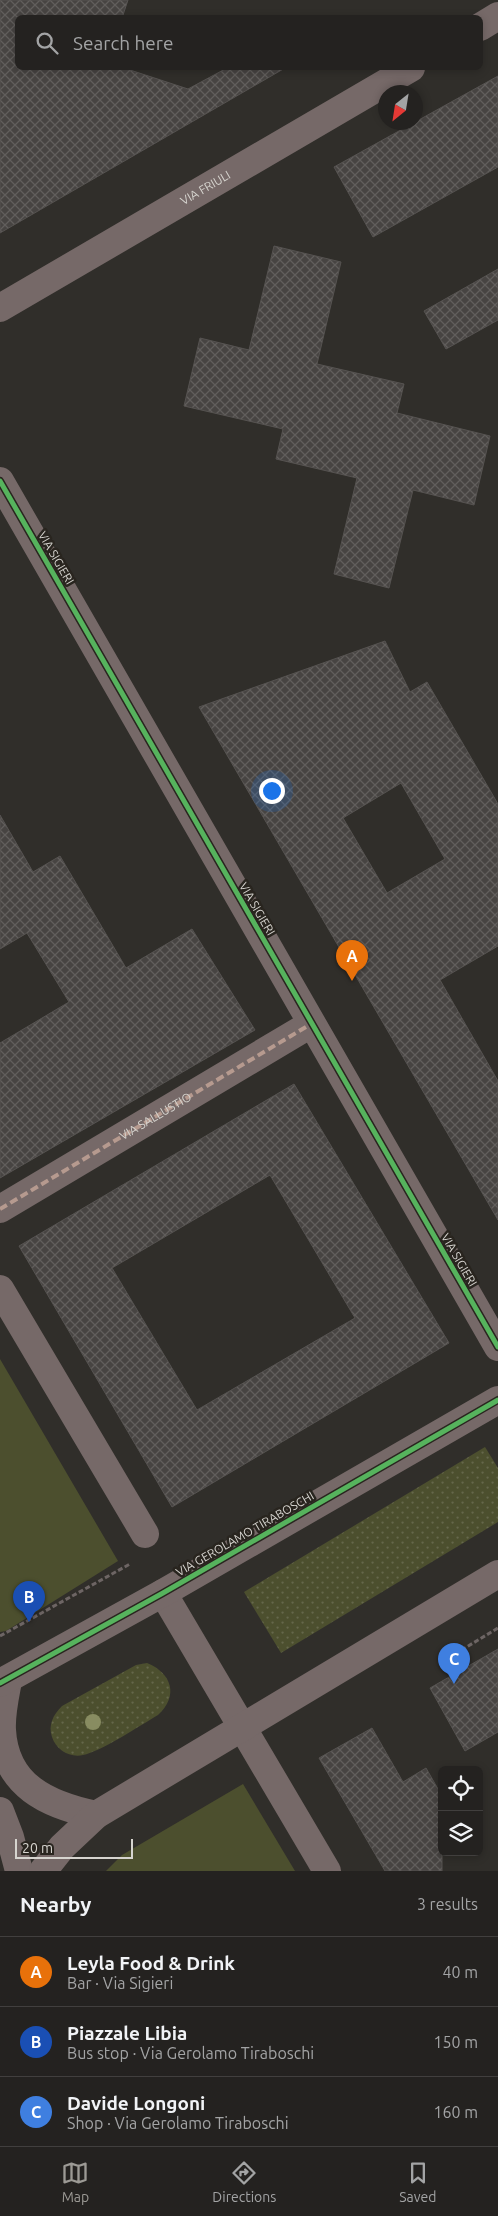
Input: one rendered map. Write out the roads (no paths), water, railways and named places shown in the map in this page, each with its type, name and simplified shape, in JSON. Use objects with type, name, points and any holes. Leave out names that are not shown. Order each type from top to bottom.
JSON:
[{"type":"street","points":[[483,25],[498,16]]},
{"type":"street","name":"VIA FRIULI","points":[[0,308],[408,70]]},
{"type":"street","name":"VIA SIGIERI","points":[[0,481],[498,1347]]},
{"type":"street","name":"VIA SALLUSTIO","points":[[0,1209],[311,1024]]},
{"type":"street","points":[[0,1289],[145,1534]]},
{"type":"street","name":"VIA GEROLAMO TIRABOSCHI","points":[[4,1682],[163,1593],[498,1400]]},
{"type":"street","points":[[43,1871],[57,1852],[96,1815],[498,1574]]},
{"type":"street","points":[[163,1593],[327,1871]]},
{"type":"street","points":[[4,1682],[2,1729],[4,1743],[12,1768],[25,1784],[46,1799],[71,1810],[96,1815]]},
{"type":"street","points":[[0,1811],[10,1837],[19,1871]]},
{"type":"place","name":"Leyla Food & Drink","points":[[352,981]]},
{"type":"place","name":"Piazzale Libia","points":[[29,1622]]},
{"type":"place","name":"Davide Longoni","points":[[454,1684]]}]
